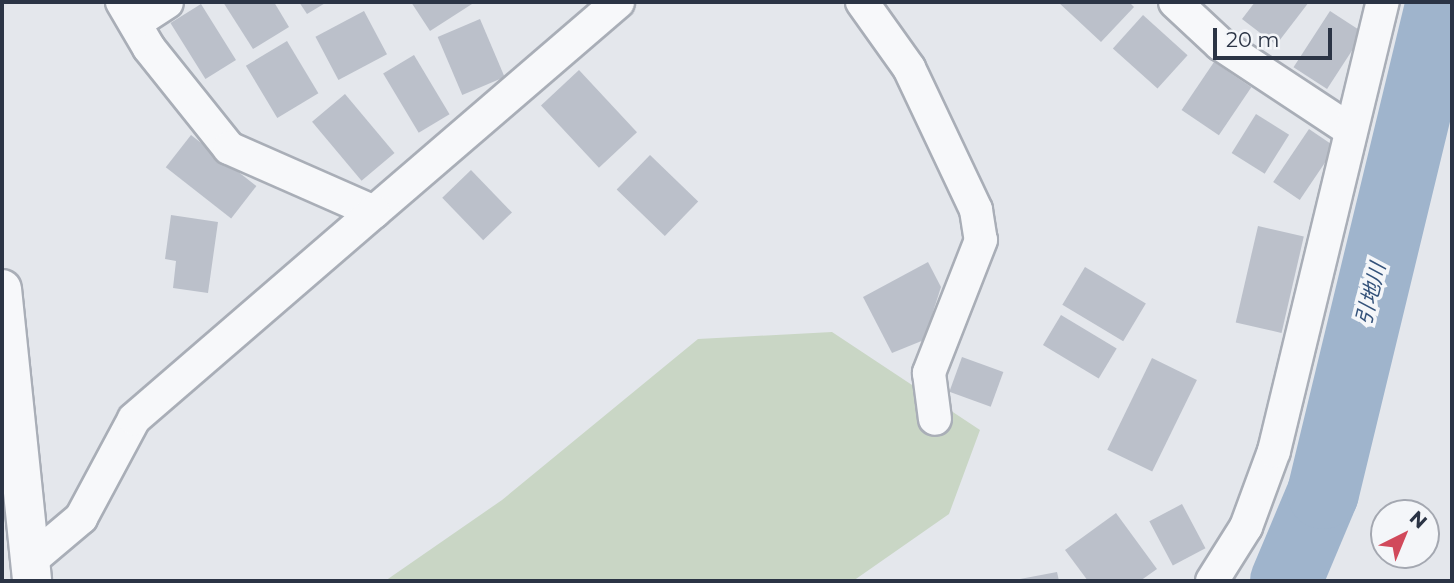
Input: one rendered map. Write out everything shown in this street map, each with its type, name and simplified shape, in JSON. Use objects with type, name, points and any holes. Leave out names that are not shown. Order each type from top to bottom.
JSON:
[{"type":"street","points":[[167,2],[128,13],[229,148],[374,212]]},
{"type":"street","points":[[31,571],[81,518],[134,419],[618,2]]},
{"type":"street","points":[[862,2],[909,68],[976,210],[981,240],[929,373],[935,419]]},
{"type":"street","points":[[1175,2],[1220,44],[1349,129]]},
{"type":"street","points":[[1213,581],[1246,527],[1274,450],[1349,129],[1383,2]]},
{"type":"street","points":[[2,289],[31,571]]},
{"type":"green space","points":[[832,332],[980,430],[949,514],[853,581],[385,581],[502,500],[698,339]]},
{"type":"building","points":[[223,2],[274,2],[289,27],[253,49]]},
{"type":"building","points":[[299,2],[327,2],[307,14]]},
{"type":"building","points":[[411,2],[470,2],[472,4],[430,31]]},
{"type":"building","points":[[1058,2],[1129,2],[1134,7],[1101,42]]},
{"type":"building","points":[[1255,2],[1309,2],[1276,45],[1242,19]]},
{"type":"building","points":[[201,4],[236,60],[205,79],[170,23]]},
{"type":"building","points":[[364,11],[387,54],[338,80],[315,37]]},
{"type":"building","points":[[1330,11],[1364,33],[1327,89],[1294,67]]},
{"type":"building","points":[[1143,15],[1188,55],[1157,89],[1113,48]]},
{"type":"building","points":[[480,19],[505,77],[462,95],[438,37]]},
{"type":"building","points":[[287,41],[318,93],[277,118],[246,66]]},
{"type":"building","points":[[414,55],[450,114],[419,133],[383,74]]},
{"type":"building","points":[[1214,62],[1251,87],[1219,135],[1182,110]]},
{"type":"building","points":[[579,70],[637,132],[599,168],[541,105]]},
{"type":"building","points":[[345,94],[394,153],[362,181],[312,122]]},
{"type":"building","points":[[1256,114],[1289,135],[1265,174],[1232,153]]},
{"type":"building","points":[[1309,129],[1336,147],[1300,200],[1273,182]]},
{"type":"building","points":[[191,135],[256,186],[231,218],[166,167]]},
{"type":"building","points":[[650,155],[698,202],[665,236],[617,190]]},
{"type":"building","points":[[471,170],[512,212],[483,240],[442,198]]},
{"type":"building","points":[[171,215],[218,222],[208,293],[173,288],[176,261],[165,259]]},
{"type":"building","points":[[1258,226],[1304,237],[1282,333],[1236,322]]},
{"type":"building","points":[[928,262],[941,287],[924,340],[892,353],[863,297]]},
{"type":"building","points":[[1085,267],[1146,304],[1123,341],[1062,305]]},
{"type":"building","points":[[1061,315],[1117,348],[1099,378],[1043,345]]},
{"type":"building","points":[[962,357],[1003,372],[991,407],[949,392]]},
{"type":"building","points":[[1152,358],[1197,380],[1152,472],[1107,450]]},
{"type":"building","points":[[1182,504],[1205,548],[1173,566],[1149,521]]},
{"type":"building","points":[[1116,513],[1157,569],[1140,581],[1088,581],[1065,550]]},
{"type":"building","points":[[1057,572],[1059,581],[1014,581],[1014,580]]},
{"type":"waterway","name":"引地川","points":[[1286,581],[1323,493],[1442,2]]}]
